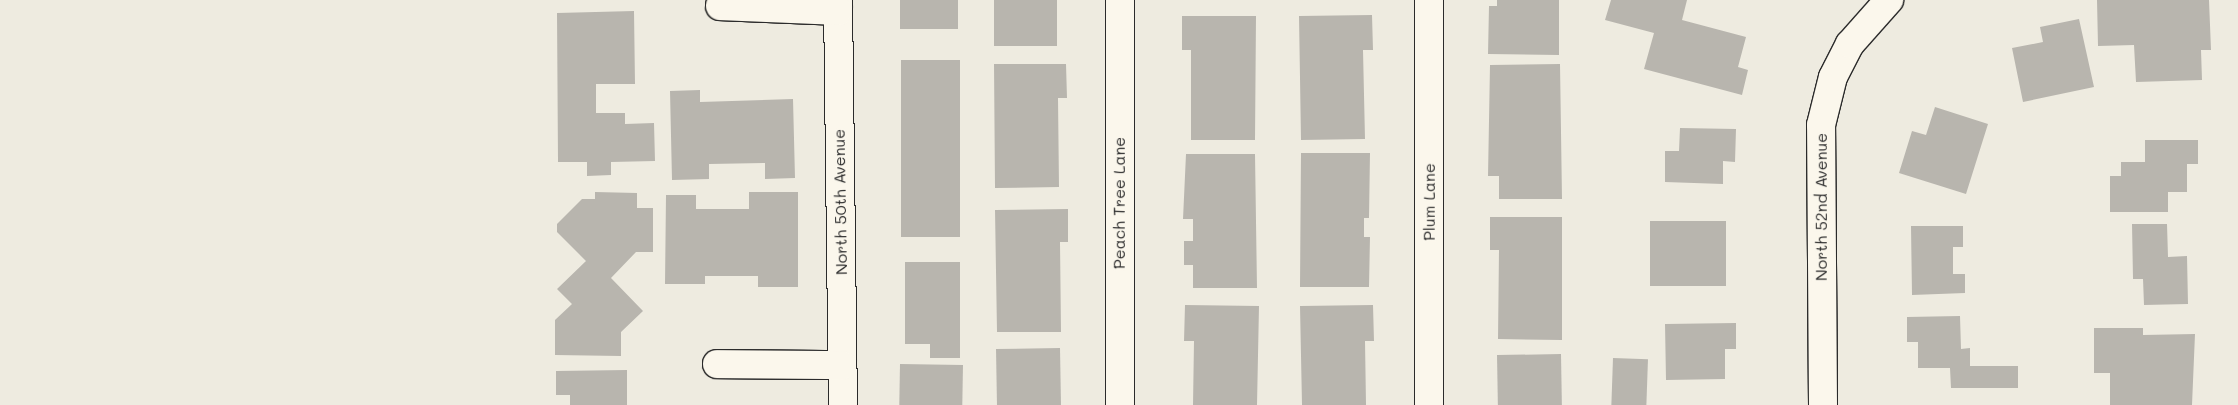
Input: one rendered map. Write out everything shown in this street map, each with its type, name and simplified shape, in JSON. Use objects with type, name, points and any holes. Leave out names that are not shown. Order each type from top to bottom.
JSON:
[{"type":"street","name":"Peach Tree Lane","points":[[1120,0],[1120,405]]},
{"type":"street","name":"Plum Lane","points":[[1429,405],[1430,0]]},
{"type":"street","name":"North 52nd Avenue","points":[[1823,405],[1821,125],[1833,77],[1850,44],[1889,0]]},
{"type":"street","points":[[720,6],[838,5]]},
{"type":"street","name":"North 50th Avenue","points":[[838,5],[843,405]]},
{"type":"street","points":[[717,364],[842,365]]},
{"type":"building","points":[[900,0],[958,0],[958,29],[900,29]]},
{"type":"building","points":[[994,0],[1057,0],[1057,46],[994,46]]},
{"type":"building","points":[[1497,0],[1559,0],[1559,55],[1488,54],[1489,6],[1497,6]]},
{"type":"building","points":[[1611,0],[1687,0],[1682,20],[1746,37],[1738,67],[1748,70],[1742,95],[1644,69],[1654,33],[1605,20]]},
{"type":"building","points":[[2097,0],[2209,0],[2211,50],[2201,50],[2202,80],[2136,82],[2134,45],[2098,46]]},
{"type":"building","points":[[634,11],[635,84],[596,84],[596,113],[625,113],[625,124],[654,123],[655,161],[611,162],[611,175],[587,176],[587,162],[558,162],[557,13]]},
{"type":"building","points":[[1372,15],[1373,50],[1363,50],[1365,139],[1301,140],[1299,16]]},
{"type":"building","points":[[1182,16],[1256,16],[1255,140],[1191,140],[1191,50],[1182,50]]},
{"type":"building","points":[[2079,19],[2094,87],[2023,102],[2012,48],[2043,42],[2040,27]]},
{"type":"building","points":[[901,60],[960,60],[960,237],[901,237]]},
{"type":"building","points":[[994,64],[1066,64],[1067,98],[1058,98],[1059,187],[995,188]]},
{"type":"building","points":[[1560,64],[1562,199],[1499,199],[1499,176],[1488,176],[1490,65]]},
{"type":"building","points":[[700,90],[700,102],[793,99],[795,178],[765,179],[765,163],[709,164],[709,179],[672,180],[670,91]]},
{"type":"building","points":[[1935,107],[1988,124],[1966,194],[1899,173],[1912,131],[1926,135]]},
{"type":"building","points":[[1680,128],[1736,129],[1735,162],[1723,161],[1723,184],[1665,182],[1665,151],[1679,151]]},
{"type":"building","points":[[2145,140],[2198,140],[2198,164],[2187,164],[2187,192],[2168,192],[2168,212],[2110,212],[2110,176],[2121,176],[2121,162],[2145,162]]},
{"type":"building","points":[[1301,153],[1370,153],[1369,218],[1364,218],[1364,237],[1370,237],[1369,287],[1300,287]]},
{"type":"building","points":[[1186,154],[1255,154],[1257,288],[1193,288],[1193,265],[1184,265],[1184,241],[1193,241],[1193,219],[1183,219]]},
{"type":"building","points":[[595,192],[637,193],[637,208],[653,208],[653,252],[636,252],[611,278],[643,311],[621,332],[621,356],[555,355],[555,320],[572,304],[557,289],[586,261],[557,232],[557,224],[582,199],[595,199]]},
{"type":"building","points":[[749,192],[798,192],[798,287],[758,287],[758,276],[705,276],[705,284],[665,284],[666,195],[696,195],[696,209],[749,209]]},
{"type":"building","points":[[1068,209],[1068,242],[1060,242],[1061,332],[997,332],[995,210]]},
{"type":"building","points":[[1490,217],[1562,217],[1562,340],[1498,339],[1499,250],[1490,250]]},
{"type":"building","points":[[1650,221],[1726,221],[1726,286],[1650,286]]},
{"type":"building","points":[[2132,224],[2167,224],[2168,257],[2187,256],[2188,304],[2144,305],[2143,279],[2133,279]]},
{"type":"building","points":[[1911,226],[1963,226],[1963,247],[1953,247],[1953,274],[1965,274],[1965,293],[1912,295]]},
{"type":"building","points":[[905,262],[960,262],[960,358],[930,358],[930,344],[905,344]]},
{"type":"building","points":[[1185,305],[1259,306],[1257,405],[1193,405],[1194,341],[1184,341]]},
{"type":"building","points":[[1373,305],[1374,341],[1365,341],[1366,405],[1302,405],[1300,306]]},
{"type":"building","points":[[1960,316],[1961,349],[1970,348],[1970,366],[2018,366],[2018,388],[1951,388],[1950,368],[1918,368],[1918,342],[1907,342],[1907,317]]},
{"type":"building","points":[[1736,323],[1736,349],[1725,349],[1725,379],[1666,380],[1665,324]]},
{"type":"building","points":[[2094,328],[2143,328],[2143,335],[2195,334],[2192,405],[2110,405],[2110,373],[2094,373]]},
{"type":"building","points":[[1060,348],[1061,405],[997,405],[996,349]]},
{"type":"building","points":[[1561,354],[1562,405],[1498,405],[1497,355]]},
{"type":"building","points":[[1613,358],[1648,359],[1646,405],[1611,405]]},
{"type":"building","points":[[900,364],[963,365],[962,405],[899,405]]},
{"type":"building","points":[[627,370],[627,405],[570,405],[570,395],[556,395],[556,371]]}]
